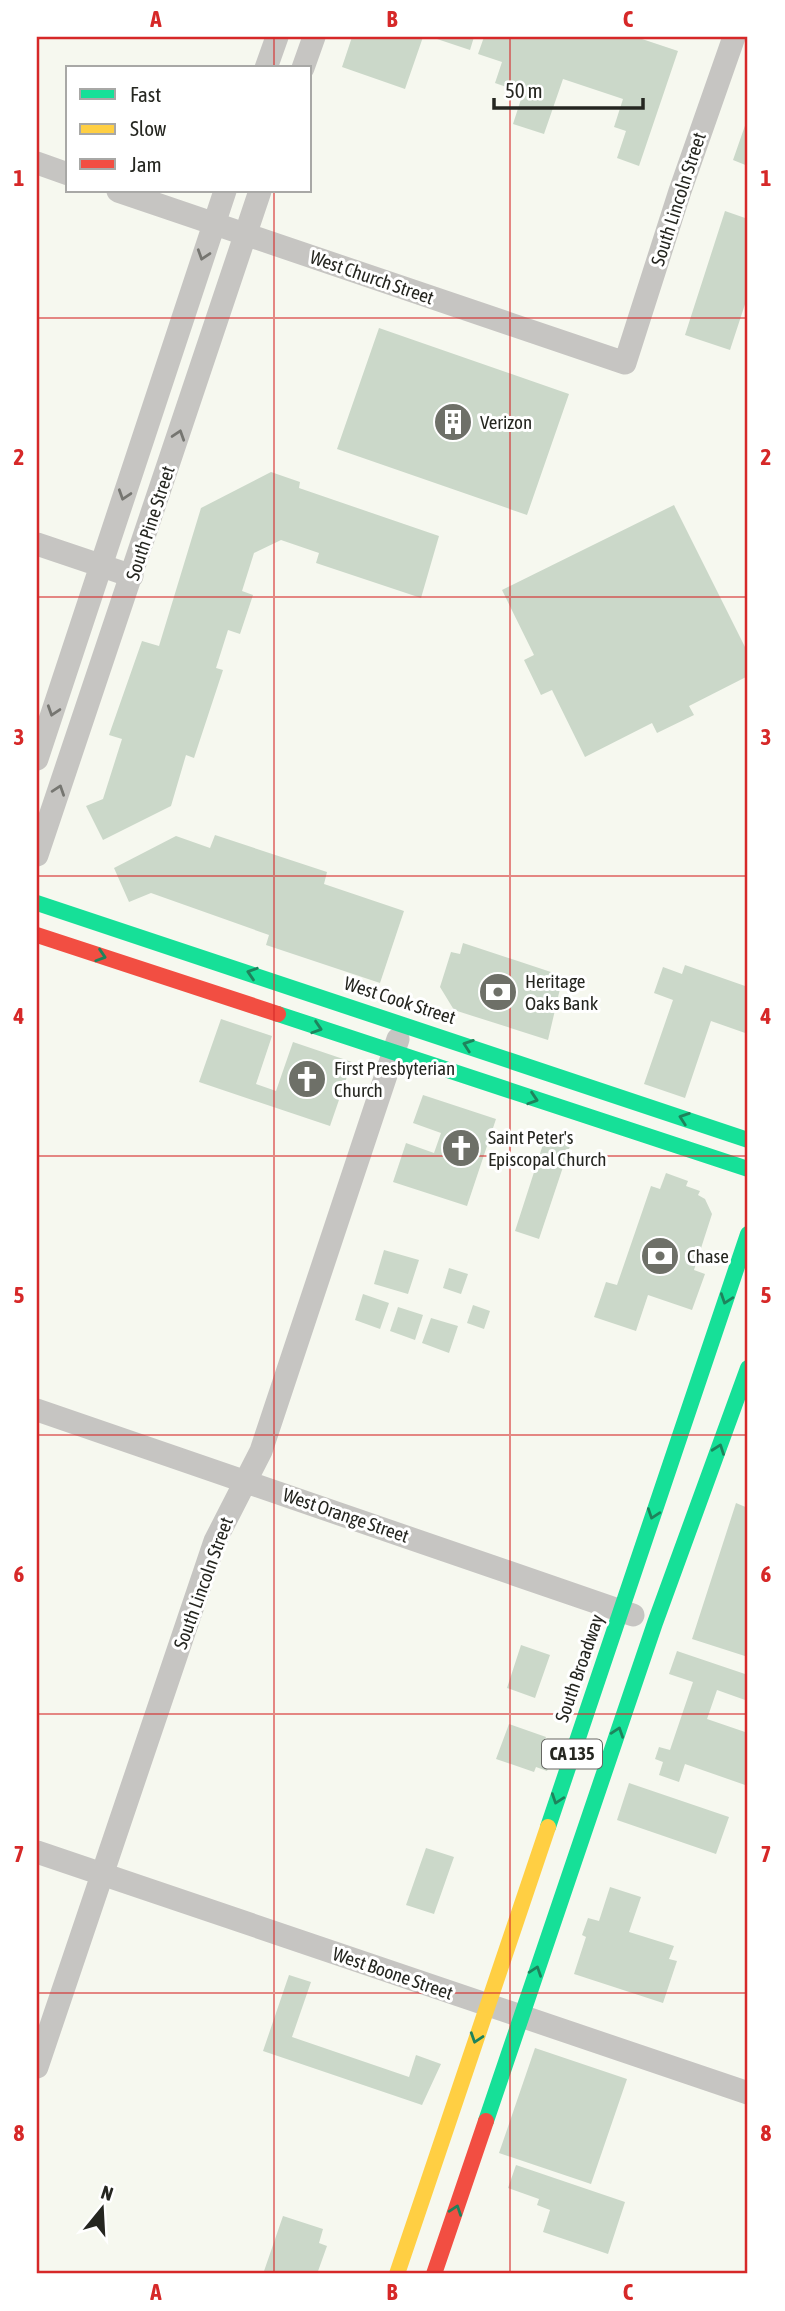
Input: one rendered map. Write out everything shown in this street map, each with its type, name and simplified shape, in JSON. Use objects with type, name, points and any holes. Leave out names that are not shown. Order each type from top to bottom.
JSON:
[{"type":"main road","name":"West Cook Street","points":[[37,903],[404,1023],[748,1140]]},
{"type":"main road","points":[[37,934],[748,1169]]},
{"type":"main road","name":"South Broadway","points":[[397,2274],[748,1234]]},
{"type":"main road","name":"CA 135","points":[[434,2274],[655,1623],[748,1368]]},
{"type":"street","points":[[268,66],[277,37]]},
{"type":"street","points":[[304,66],[314,37]]},
{"type":"street","name":"South Lincoln Street","points":[[625,363],[680,191],[734,37]]},
{"type":"street","points":[[37,163],[66,173]]},
{"type":"street","name":"West Church Street","points":[[121,192],[625,363]]},
{"type":"street","name":"South Pine Street","points":[[37,759],[225,192]]},
{"type":"street","name":"South Pine Street","points":[[37,855],[260,192]]},
{"type":"street","points":[[37,544],[132,576]]},
{"type":"street","name":"South Lincoln Street","points":[[37,2067],[215,1541],[261,1451],[404,1023]]},
{"type":"street","name":"West Orange Street","points":[[37,1410],[655,1623]]},
{"type":"street","name":"West Boone Street","points":[[37,1852],[748,2093]]},
{"type":"building","points":[[352,37],[423,37],[405,89],[342,67]]},
{"type":"building","points":[[431,37],[474,37],[470,50]]},
{"type":"building","points":[[484,37],[636,37],[678,51],[639,166],[617,158],[626,131],[614,127],[623,99],[563,79],[544,134],[513,124],[523,93],[495,83],[502,62],[478,54]]},
{"type":"building","points":[[748,117],[748,166],[733,160]]},
{"type":"building","points":[[725,211],[748,219],[748,295],[730,350],[685,335]]},
{"type":"building","name":"Verizon","points":[[379,328],[569,394],[527,515],[337,449]]},
{"type":"building","points":[[271,472],[300,482],[299,488],[439,536],[421,598],[316,563],[319,553],[281,540],[254,553],[242,591],[253,595],[240,634],[228,630],[216,668],[223,670],[194,758],[186,755],[171,806],[103,840],[86,806],[103,799],[122,739],[109,735],[142,641],[159,646],[201,508]]},
{"type":"building","points":[[674,505],[748,653],[748,676],[689,706],[694,715],[657,733],[652,723],[585,757],[552,690],[541,695],[524,660],[534,655],[502,590]]},
{"type":"building","points":[[215,835],[327,872],[324,884],[404,911],[380,983],[266,945],[269,935],[151,893],[129,902],[114,868],[176,836],[210,848]]},
{"type":"building","points":[[463,943],[563,976],[548,1040],[454,1010],[440,987],[451,952],[460,954]]},
{"type":"building","points":[[685,965],[748,987],[748,1034],[711,1021],[685,1098],[644,1084],[673,1000],[654,993],[663,967],[682,974]]},
{"type":"building","points":[[221,1019],[272,1036],[256,1084],[276,1091],[293,1042],[352,1062],[330,1126],[199,1082]]},
{"type":"building","name":"Saint Peter's Episcopal Church","points":[[423,1095],[496,1119],[467,1206],[393,1182],[406,1143],[434,1153],[441,1133],[413,1123]]},
{"type":"building","points":[[547,1132],[572,1140],[539,1239],[515,1231]]},
{"type":"building","points":[[666,1173],[688,1181],[686,1186],[700,1191],[698,1195],[705,1199],[712,1214],[694,1270],[705,1274],[692,1310],[648,1295],[636,1331],[594,1317],[606,1282],[617,1285],[651,1186],[660,1189]]},
{"type":"building","points":[[384,1250],[419,1260],[408,1294],[374,1284]]},
{"type":"building","points":[[449,1268],[468,1274],[461,1294],[443,1288]]},
{"type":"building","points":[[363,1294],[389,1303],[380,1329],[355,1320]]},
{"type":"building","points":[[473,1305],[490,1311],[484,1329],[467,1323]]},
{"type":"building","points":[[398,1307],[423,1315],[415,1340],[390,1331]]},
{"type":"building","points":[[431,1318],[458,1326],[449,1353],[422,1343]]},
{"type":"building","points":[[736,1503],[748,1508],[748,1657],[692,1639]]},
{"type":"building","points":[[521,1645],[550,1655],[535,1698],[507,1688]]},
{"type":"building","points":[[677,1651],[748,1675],[748,1701],[717,1690],[707,1719],[748,1733],[748,1786],[685,1764],[679,1782],[659,1775],[663,1762],[655,1759],[659,1747],[670,1750],[693,1682],[669,1674]]},
{"type":"building","points":[[509,1724],[546,1737],[544,1743],[555,1746],[547,1771],[536,1767],[534,1772],[496,1759]]},
{"type":"building","points":[[629,1783],[729,1817],[716,1854],[617,1820]]},
{"type":"building","points":[[426,1848],[454,1857],[434,1914],[406,1905]]},
{"type":"building","points":[[610,1887],[641,1897],[629,1932],[674,1946],[669,1959],[677,1961],[663,2003],[574,1974],[586,1937],[582,1935],[588,1918],[599,1921]]},
{"type":"building","points":[[289,1975],[311,1982],[292,2037],[409,2077],[416,2055],[441,2064],[422,2105],[263,2051]]},
{"type":"building","points":[[535,2048],[627,2079],[591,2184],[499,2153]]},
{"type":"building","points":[[516,2165],[625,2202],[608,2254],[543,2232],[550,2210],[537,2205],[539,2199],[508,2188]]},
{"type":"building","points":[[283,2216],[323,2229],[319,2243],[327,2246],[317,2274],[263,2274]]},
{"type":"traffic: fast","points":[[37,903],[748,1140]]},
{"type":"traffic: fast","points":[[278,1014],[748,1169]]},
{"type":"traffic: fast","points":[[548,1827],[748,1234]]},
{"type":"traffic: fast","points":[[486,2121],[655,1623],[748,1368]]},
{"type":"traffic: slow","points":[[397,2274],[548,1827]]},
{"type":"traffic: jam","points":[[37,935],[278,1014]]},
{"type":"traffic: jam","points":[[434,2274],[486,2121]]},
{"type":"place","name":"Verizon","points":[[453,422]]},
{"type":"place","name":"Heritage Oaks Bank","points":[[498,992]]},
{"type":"place","name":"First Presbyterian Church","points":[[307,1079]]},
{"type":"place","name":"Saint Peter's Episcopal Church","points":[[461,1148]]},
{"type":"place","name":"Chase","points":[[660,1256]]}]
